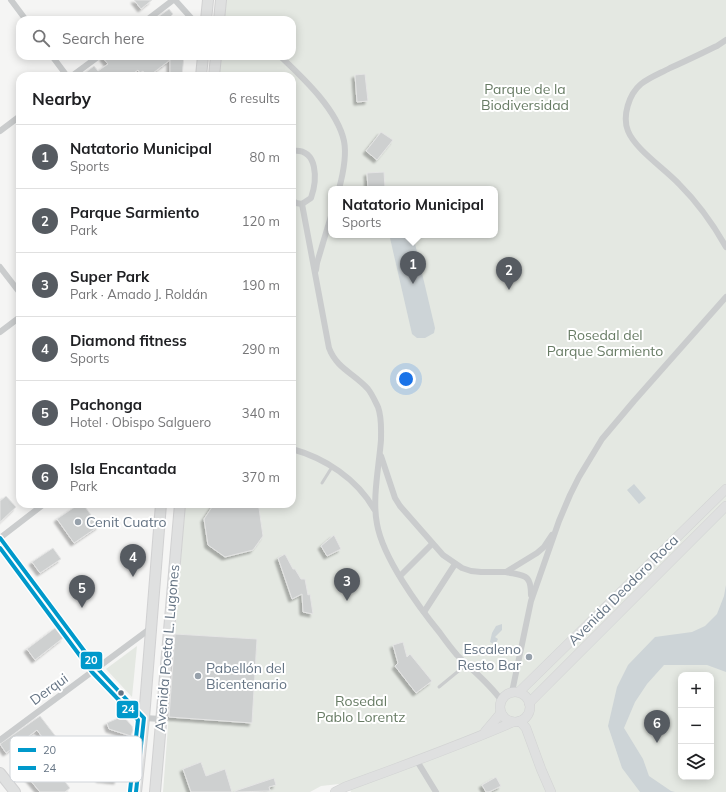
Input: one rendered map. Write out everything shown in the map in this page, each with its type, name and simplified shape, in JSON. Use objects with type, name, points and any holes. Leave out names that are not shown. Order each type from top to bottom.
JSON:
[{"type":"main road","points":[[206,16],[208,0]]},
{"type":"main road","points":[[219,16],[221,0]]},
{"type":"main road","points":[[201,72],[203,60]]},
{"type":"main road","points":[[214,72],[216,60]]},
{"type":"main road","name":"Avenida Deodoro Roca","points":[[515,692],[726,488]]},
{"type":"main road","name":"Avenida Deodoro Roca","points":[[529,703],[726,506]]},
{"type":"main road","name":"Avenida Poeta L. Lugones","points":[[142,736],[160,508]]},
{"type":"main road","name":"Avenida Poeta L. Lugones","points":[[155,792],[180,508]]},
{"type":"main road","points":[[335,792],[345,787],[417,761],[516,721],[524,719],[529,712],[529,703],[527,698],[515,692],[507,693],[501,700],[501,713],[506,719],[516,721],[526,728],[541,770],[551,792]]},
{"type":"main road","points":[[483,735],[501,713]]},
{"type":"main road","points":[[0,773],[14,792]]},
{"type":"main road","name":"Avenida Poeta L. Lugones","points":[[136,792],[137,782]]},
{"type":"street","points":[[11,0],[23,16]]},
{"type":"street","points":[[152,16],[174,0],[189,16]]},
{"type":"street","points":[[726,40],[717,46],[657,74],[641,84],[630,99],[626,121],[629,132],[638,145],[680,185],[709,221],[726,246]]},
{"type":"street","points":[[55,60],[64,72]]},
{"type":"street","points":[[77,72],[94,60]]},
{"type":"street","points":[[284,60],[295,72]]},
{"type":"street","points":[[296,73],[321,99],[341,132],[345,154],[340,186]]},
{"type":"street","points":[[0,131],[16,119]]},
{"type":"street","points":[[296,151],[305,153],[311,158],[314,164],[312,194],[308,201],[302,204],[296,203]]},
{"type":"street","points":[[302,204],[329,348],[332,356],[342,368],[369,389],[378,407],[382,427],[375,510],[377,525],[383,545],[400,576],[424,612],[456,653],[493,689],[501,700]]},
{"type":"street","points":[[315,275],[316,263],[328,225]]},
{"type":"street","points":[[0,267],[16,288]]},
{"type":"street","points":[[515,692],[531,601],[556,529],[582,471],[602,439],[726,297]]},
{"type":"street","points":[[0,332],[16,320]]},
{"type":"street","points":[[296,451],[313,457],[346,476],[370,501],[375,510]]},
{"type":"street","points":[[380,452],[395,498],[400,506],[432,544],[448,560],[471,571],[506,572],[524,575],[530,581],[531,601]]},
{"type":"street","points":[[39,508],[0,538],[97,668],[144,718],[161,719]]},
{"type":"street","points":[[506,572],[529,559],[544,547],[556,529]]},
{"type":"street","points":[[400,576],[432,544]]},
{"type":"street","points":[[424,612],[455,564]]},
{"type":"street","name":"Derqui","points":[[0,740],[151,628]]},
{"type":"street","points":[[417,761],[436,792]]},
{"type":"lane","points":[[322,483],[332,467]]},
{"type":"lane","points":[[439,687],[467,664]]},
{"type":"green space","points":[[226,0],[726,0],[726,792],[351,792],[348,783],[321,786],[310,792],[163,792],[185,508],[296,508],[296,72],[217,72],[219,60],[296,60],[296,16],[224,16]]},
{"type":"green space","points":[[137,646],[132,697],[106,669]]},
{"type":"shaded area","points":[[390,238],[414,238],[435,328],[434,333],[425,338],[417,338],[412,334]]},
{"type":"shaded area","points":[[634,484],[646,498],[639,504],[627,490]]},
{"type":"shaded area","points":[[726,585],[726,672],[707,665],[664,665],[647,684],[635,702],[624,728],[643,759],[649,776],[671,791],[675,792],[640,792],[622,768],[608,726],[617,687],[628,665],[655,637],[692,632],[705,626],[717,614],[724,596]]},
{"type":"shaded area","points":[[502,624],[502,630],[495,637],[498,639],[495,645],[490,642],[492,633],[496,626]]},
{"type":"building","points":[[134,0],[152,0],[141,9]]},
{"type":"building","points":[[169,9],[173,14],[171,16],[159,16]]},
{"type":"building","points":[[105,60],[170,60],[154,72],[139,72],[138,70],[135,72],[86,72],[94,66],[98,71],[108,64]]},
{"type":"building","points":[[170,60],[184,60],[182,72],[170,72]]},
{"type":"building","points":[[365,74],[368,101],[357,102],[355,75]]},
{"type":"building","points":[[381,132],[393,140],[377,160],[366,151]]},
{"type":"building","points":[[384,172],[385,186],[368,186],[367,173]]},
{"type":"building","points":[[6,496],[16,507],[0,522],[0,501]]},
{"type":"building","name":"Cenit Cuatro","points":[[73,508],[86,508],[99,526],[74,543],[57,519]]},
{"type":"building","points":[[211,508],[259,508],[263,536],[253,550],[225,557],[208,545],[204,519]]},
{"type":"building","points":[[334,535],[341,549],[327,556],[321,546]]},
{"type":"building","points":[[53,548],[61,559],[40,573],[32,562]]},
{"type":"building","points":[[285,554],[293,569],[295,569],[301,579],[305,579],[308,595],[310,594],[313,614],[303,612],[302,594],[292,599],[278,558]]},
{"type":"building","points":[[55,628],[63,638],[35,660],[27,649]]},
{"type":"building","name":"Pabellón del Bicentenario","points":[[175,634],[257,639],[252,723],[169,717]]},
{"type":"building","points":[[403,642],[407,657],[410,654],[432,681],[416,693],[395,666],[398,663],[393,645]]},
{"type":"building","points":[[40,716],[55,736],[41,736],[37,730],[29,736],[11,736]]},
{"type":"building","points":[[123,716],[132,726],[133,730],[131,736],[109,729],[107,723]]},
{"type":"building","points":[[10,737],[10,750],[6,753],[0,744]]},
{"type":"building","points":[[201,762],[206,776],[225,769],[232,792],[191,792],[183,769]]},
{"type":"building","points":[[496,777],[501,786],[486,792],[482,785]]},
{"type":"building","points":[[274,778],[276,785],[269,787],[270,791],[235,792],[235,791]]},
{"type":"building","points":[[32,782],[65,782],[70,788],[65,792],[40,792]]},
{"type":"transit line","name":"20","points":[[0,538],[97,668],[144,718],[142,736]]},
{"type":"transit line","name":"24","points":[[0,548],[92,672],[138,720],[136,736]]},
{"type":"transit line","name":"24","points":[[130,791],[131,782]]},
{"type":"transit line","name":"20","points":[[136,792],[137,782]]},
{"type":"place","name":"Natatorio Municipal","points":[[413,284]]},
{"type":"place","name":"Parque Sarmiento","points":[[509,290]]},
{"type":"place","name":"Cenit Cuatro","points":[[78,522]]},
{"type":"place","name":"Diamond fitness","points":[[133,577]]},
{"type":"place","name":"Super Park","points":[[347,601]]},
{"type":"place","name":"Pachonga","points":[[82,608]]},
{"type":"place","name":"Escaleno Resto Bar","points":[[529,657]]},
{"type":"place","name":"Pabellón del Bicentenario","points":[[198,676]]},
{"type":"place","name":"Isla Encantada","points":[[657,743]]},
{"type":"park label","name":"Parque de la Biodiversidad","points":[[525,98]]},
{"type":"park label","name":"Rosedal del Parque Sarmiento","points":[[605,344]]},
{"type":"park label","name":"Rosedal Pablo Lorentz","points":[[361,710]]}]
